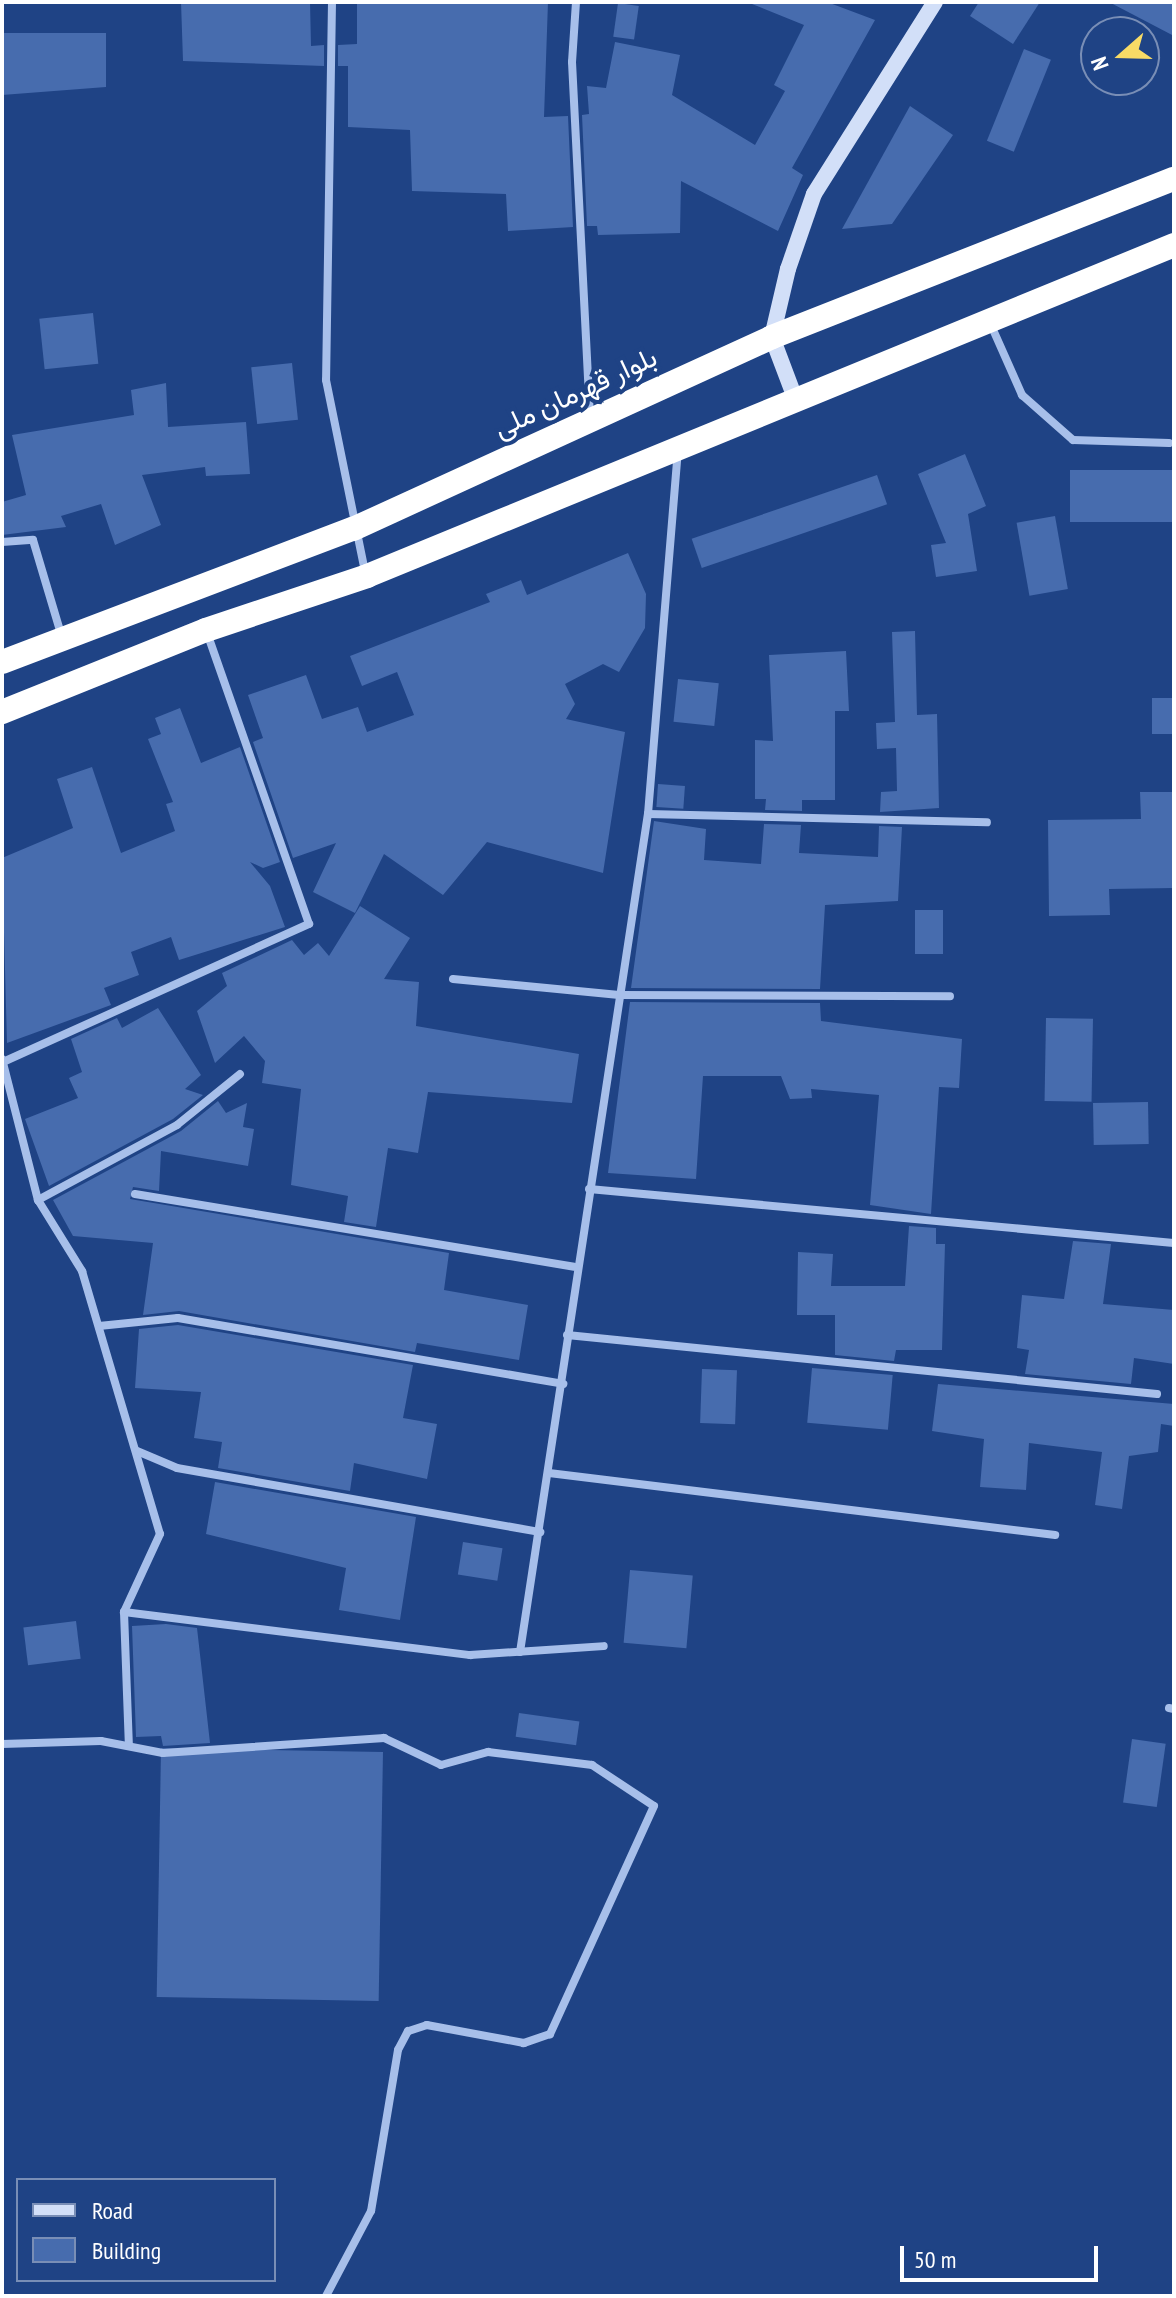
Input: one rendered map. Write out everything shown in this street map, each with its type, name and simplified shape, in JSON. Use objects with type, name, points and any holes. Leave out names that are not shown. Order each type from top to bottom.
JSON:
[{"type":"highway","name":"بلوار قهرمان ملی","points":[[2,662],[353,529],[590,416],[772,337],[1174,179]]},
{"type":"highway","points":[[2,712],[206,630],[367,576],[678,450],[795,398],[990,325],[1174,245]]},
{"type":"street","points":[[332,2],[326,380],[353,529],[367,576]]},
{"type":"street","points":[[576,2],[572,62],[590,416]]},
{"type":"street","points":[[795,398],[772,337],[814,194],[935,2]]},
{"type":"street","points":[[990,325],[1022,395],[1073,440],[1169,443]]},
{"type":"street","points":[[520,1652],[563,1384],[574,1267],[648,814],[678,450]]},
{"type":"street","points":[[2,542],[33,540],[62,637]]},
{"type":"street","points":[[129,1746],[124,1612],[160,1534],[82,1271],[38,1200],[2,1060],[309,924],[206,630]]},
{"type":"street","points":[[648,814],[987,822]]},
{"type":"street","points":[[453,979],[619,995],[950,996]]},
{"type":"street","points":[[38,1200],[177,1125],[240,1074]]},
{"type":"street","points":[[589,1189],[1174,1243]]},
{"type":"street","points":[[135,1194],[574,1267]]},
{"type":"street","points":[[99,1326],[178,1318],[563,1384]]},
{"type":"street","points":[[567,1335],[1157,1394]]},
{"type":"street","points":[[137,1451],[177,1468],[540,1532]]},
{"type":"street","points":[[549,1473],[1055,1535]]},
{"type":"street","points":[[124,1612],[470,1655],[604,1646]]},
{"type":"street","points":[[2,1744],[129,1746],[163,1753],[384,1738],[441,1765],[488,1752],[592,1765],[654,1806],[550,2034],[524,2043],[427,2025],[408,2031],[398,2050],[371,2211],[326,2296]]},
{"type":"building","points":[[181,2],[310,2],[311,46],[324,45],[324,66],[183,61]]},
{"type":"building","points":[[357,2],[548,2],[544,117],[568,116],[573,227],[508,231],[506,194],[412,191],[410,130],[348,127],[348,66],[338,66],[338,45],[357,44]]},
{"type":"building","points":[[747,2],[827,2],[875,20],[792,168],[803,175],[778,231],[681,181],[680,233],[598,235],[597,226],[587,226],[582,115],[589,114],[587,86],[606,88],[615,42],[680,55],[672,95],[755,145],[785,91],[774,85],[804,25]]},
{"type":"building","points":[[979,2],[1040,2],[1013,44],[970,16]]},
{"type":"building","points":[[1109,2],[1174,2],[1174,36],[1160,29],[1160,16],[1136,16]]},
{"type":"building","points":[[618,3],[639,6],[634,40],[613,37]]},
{"type":"building","points":[[4,33],[106,33],[106,87],[2,95]]},
{"type":"building","points":[[1024,49],[1051,60],[1014,152],[987,141]]},
{"type":"building","points":[[910,106],[953,135],[892,224],[842,229]]},
{"type":"building","points":[[93,313],[98,364],[45,369],[39,319]]},
{"type":"building","points":[[292,363],[298,420],[257,424],[251,367]]},
{"type":"building","points":[[166,383],[168,427],[246,422],[250,474],[206,476],[205,467],[142,475],[161,525],[115,545],[101,504],[61,516],[66,527],[2,535],[2,502],[26,495],[12,435],[134,415],[131,390]]},
{"type":"building","points":[[965,454],[986,506],[968,514],[977,571],[936,577],[931,545],[946,543],[918,474]]},
{"type":"building","points":[[1070,470],[1174,470],[1174,522],[1070,522]]},
{"type":"building","points":[[877,475],[887,504],[702,568],[692,539]]},
{"type":"building","points":[[1055,516],[1068,589],[1029,596],[1017,523]]},
{"type":"building","points":[[628,553],[646,594],[645,628],[619,672],[603,664],[565,684],[575,704],[566,719],[625,732],[603,873],[487,842],[443,895],[384,854],[355,913],[313,892],[336,843],[293,858],[253,742],[263,738],[248,695],[306,675],[322,719],[358,707],[367,732],[414,715],[397,672],[362,686],[350,656],[490,602],[486,594],[521,580],[527,595]]},
{"type":"building","points":[[915,631],[917,715],[937,714],[939,808],[880,812],[881,792],[897,791],[896,748],[877,749],[876,723],[895,722],[892,632]]},
{"type":"building","points":[[846,651],[849,711],[835,711],[835,800],[802,800],[802,811],[765,810],[766,799],[755,799],[755,740],[773,741],[769,655]]},
{"type":"building","points":[[678,679],[719,683],[714,726],[674,722]]},
{"type":"building","points":[[1152,698],[1174,698],[1174,734],[1152,734]]},
{"type":"building","points":[[180,708],[201,763],[240,747],[280,862],[263,868],[250,862],[270,886],[285,927],[179,960],[171,937],[131,952],[139,975],[104,988],[111,1005],[7,1043],[2,858],[73,828],[57,779],[92,767],[121,853],[175,831],[166,804],[173,802],[148,739],[161,734],[155,718]]},
{"type":"building","points":[[658,784],[685,786],[683,809],[656,807]]},
{"type":"building","points":[[1140,792],[1174,792],[1174,888],[1109,889],[1110,915],[1049,916],[1048,820],[1141,819]]},
{"type":"building","points":[[654,821],[706,829],[704,860],[761,864],[764,824],[801,825],[799,853],[878,857],[879,826],[902,827],[898,901],[825,905],[820,989],[631,988]]},
{"type":"building","points":[[360,906],[410,938],[384,979],[419,982],[416,1026],[579,1054],[572,1103],[428,1092],[418,1153],[388,1148],[376,1227],[344,1222],[348,1196],[291,1185],[301,1089],[262,1083],[265,1061],[244,1036],[215,1063],[197,1011],[227,986],[222,973],[292,940],[304,955],[318,943],[329,956]]},
{"type":"building","points":[[915,910],[943,910],[943,954],[915,954]]},
{"type":"building","points":[[630,1002],[820,1003],[821,1021],[962,1039],[959,1088],[939,1087],[931,1214],[870,1205],[879,1095],[811,1089],[812,1098],[790,1099],[781,1076],[703,1076],[696,1179],[608,1173]]},
{"type":"building","points":[[158,1008],[201,1075],[185,1089],[203,1095],[173,1119],[49,1186],[25,1119],[78,1098],[69,1078],[82,1072],[71,1039],[117,1018],[122,1028]]},
{"type":"building","points":[[1046,1018],[1093,1019],[1092,1102],[1045,1101]]},
{"type":"building","points":[[218,1101],[226,1113],[247,1103],[243,1127],[254,1129],[248,1166],[161,1151],[159,1191],[133,1187],[130,1199],[449,1253],[444,1290],[528,1305],[519,1360],[417,1343],[415,1352],[179,1311],[143,1315],[153,1243],[73,1236],[53,1200],[181,1131]]},
{"type":"building","points":[[1148,1102],[1149,1144],[1094,1145],[1093,1103]]},
{"type":"building","points":[[909,1226],[936,1228],[936,1244],[945,1244],[942,1350],[896,1350],[894,1361],[835,1355],[835,1315],[797,1315],[798,1252],[833,1254],[831,1286],[905,1286]]},
{"type":"building","points":[[1073,1241],[1111,1244],[1103,1304],[1174,1310],[1174,1364],[1134,1358],[1131,1384],[1025,1374],[1029,1350],[1017,1348],[1022,1295],[1064,1299]]},
{"type":"building","points":[[178,1325],[413,1365],[403,1418],[437,1424],[427,1479],[354,1463],[350,1491],[218,1468],[222,1442],[194,1438],[201,1392],[135,1388],[139,1329]]},
{"type":"building","points":[[812,1368],[893,1375],[888,1430],[807,1423]]},
{"type":"building","points":[[702,1369],[737,1370],[735,1424],[700,1423]]},
{"type":"building","points":[[938,1384],[1174,1404],[1174,1426],[1161,1424],[1158,1452],[1129,1456],[1122,1509],[1095,1505],[1102,1452],[1029,1443],[1026,1490],[980,1487],[984,1439],[932,1431]]},
{"type":"building","points":[[215,1482],[416,1517],[400,1620],[339,1610],[346,1568],[206,1534]]},
{"type":"building","points":[[463,1542],[503,1548],[497,1581],[458,1575]]},
{"type":"building","points":[[630,1570],[693,1575],[686,1648],[624,1643]]},
{"type":"building","points":[[76,1621],[81,1659],[28,1665],[23,1627]]},
{"type":"building","points":[[166,1624],[197,1628],[210,1743],[163,1746],[161,1736],[136,1737],[132,1626]]},
{"type":"building","points":[[519,1713],[579,1721],[576,1745],[516,1737]]},
{"type":"building","points":[[1132,1739],[1166,1744],[1157,1807],[1123,1802]]},
{"type":"building","points":[[161,1748],[383,1752],[379,2001],[157,1997]]}]
